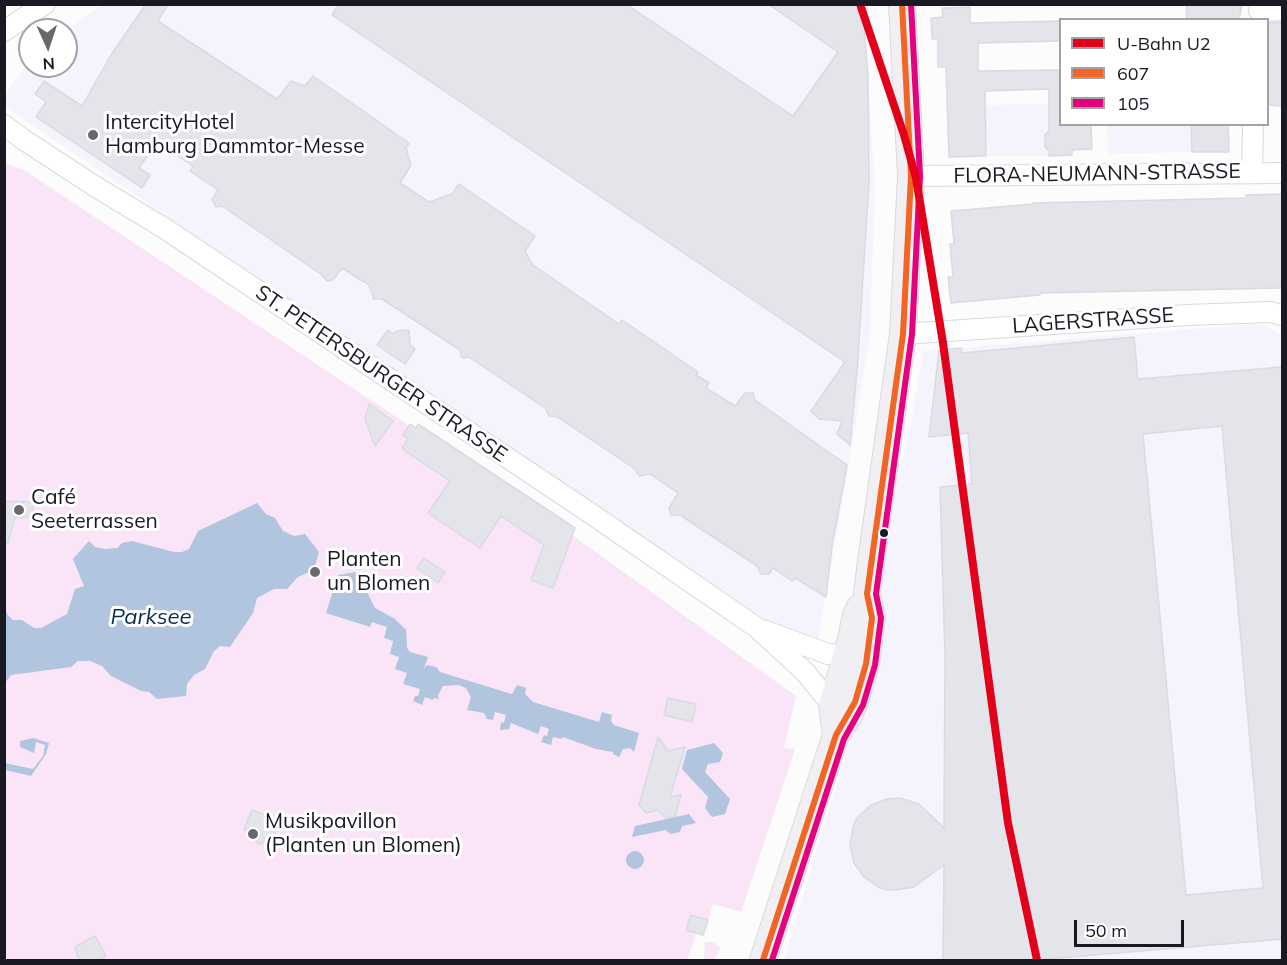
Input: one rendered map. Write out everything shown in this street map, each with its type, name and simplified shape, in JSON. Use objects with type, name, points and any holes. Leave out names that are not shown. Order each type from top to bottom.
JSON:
[{"type":"main road","points":[[836,735],[832,705],[854,664],[872,618],[867,594],[903,333],[911,176],[902,4]]},
{"type":"main road","points":[[764,960],[836,735],[848,717],[854,664]]},
{"type":"street","points":[[4,21],[39,8]]},
{"type":"street","points":[[4,30],[39,8]]},
{"type":"street","points":[[1259,12],[1282,10]]},
{"type":"street","name":"ST. PETERSBURGER STRASSE","points":[[4,125],[96,187],[164,228],[756,627],[805,672],[832,705]]},
{"type":"street","points":[[1252,173],[1254,126]]},
{"type":"street","name":"FLORA-NEUMANN-STRASSE","points":[[911,176],[1282,173]]},
{"type":"street","name":"LAGERSTRASSE","points":[[903,333],[1200,315],[1270,312],[1282,315]]},
{"type":"street","name":"ST. PETERSBURGER STRASSE","points":[[756,627],[854,664]]},
{"type":"shaded area","points":[[163,4],[863,5],[875,186],[870,332],[817,645],[778,628],[5,107],[5,95],[18,77],[78,78],[78,22],[102,5],[139,5],[154,18]]},
{"type":"shaded area","points":[[1049,104],[1049,133],[1045,136],[1049,156],[986,156],[985,105]]},
{"type":"shaded area","points":[[1107,126],[1191,126],[1192,152],[1108,154]]},
{"type":"shaded area","name":"Planten un Blomen","points":[[5,163],[24,170],[544,515],[796,696],[784,748],[795,749],[741,912],[713,904],[704,936],[696,934],[687,960],[5,960]]},
{"type":"shaded area","points":[[1253,324],[1264,325],[1282,335],[1282,960],[784,960],[873,657],[895,477],[906,451],[923,351]]},
{"type":"shaded area","points":[[705,942],[714,942],[721,949],[714,960],[704,960]]},
{"type":"water","name":"Parksee","points":[[257,503],[266,514],[275,518],[283,531],[294,536],[305,534],[319,552],[314,570],[298,577],[287,589],[274,589],[257,598],[253,613],[230,647],[220,646],[214,651],[205,669],[194,675],[187,684],[186,696],[157,699],[149,692],[141,691],[111,676],[102,666],[90,661],[78,661],[71,667],[11,675],[5,683],[5,603],[7,614],[13,620],[22,620],[34,628],[41,628],[67,614],[75,589],[84,586],[73,559],[89,541],[95,547],[105,549],[117,548],[122,543],[132,541],[182,552],[189,549],[198,531]]},
{"type":"water","points":[[356,572],[360,588],[368,594],[375,608],[395,619],[406,630],[407,648],[410,652],[428,657],[424,668],[427,665],[436,667],[440,672],[512,694],[517,685],[526,688],[525,694],[533,702],[599,722],[602,712],[612,715],[611,721],[614,725],[639,733],[634,752],[630,748],[623,749],[619,757],[613,752],[596,749],[563,737],[562,739],[553,737],[551,745],[541,742],[544,735],[547,736],[549,729],[541,726],[538,734],[511,723],[509,729],[500,730],[501,722],[504,723],[506,715],[495,712],[493,720],[487,719],[484,713],[467,710],[471,697],[466,688],[458,685],[443,686],[438,695],[439,699],[434,698],[433,700],[425,697],[422,705],[413,701],[420,689],[403,684],[407,673],[395,669],[399,657],[390,654],[393,641],[384,638],[387,627],[372,622],[370,627],[326,613],[338,575]]},
{"type":"water","points":[[33,738],[49,743],[46,754],[31,776],[5,770],[5,763],[33,769],[43,756],[45,745],[36,742],[34,753],[20,747],[20,741]]},
{"type":"water","points":[[714,743],[723,753],[720,762],[708,764],[705,772],[730,799],[725,814],[712,817],[705,808],[708,797],[682,769],[687,750]]},
{"type":"water","points":[[689,814],[696,823],[682,826],[680,832],[670,834],[666,830],[632,837],[635,826]]},
{"type":"water","points":[[635,851],[641,854],[644,860],[641,866],[635,869],[629,866],[626,860],[629,854]]},
{"type":"building","points":[[146,4],[168,4],[158,21],[277,99],[291,81],[305,86],[313,76],[409,143],[406,148],[411,165],[400,183],[429,202],[452,194],[459,184],[535,236],[525,251],[533,265],[619,324],[622,320],[698,372],[696,375],[709,383],[706,388],[735,406],[745,393],[753,393],[755,400],[847,465],[832,546],[826,597],[795,578],[792,581],[773,568],[769,574],[761,574],[757,566],[680,515],[671,515],[669,508],[678,493],[650,474],[639,476],[635,469],[556,416],[549,416],[545,408],[469,357],[462,358],[460,350],[382,299],[374,299],[369,285],[342,268],[333,280],[327,281],[322,275],[222,206],[216,207],[212,199],[218,190],[190,171],[193,166],[157,142],[139,168],[150,175],[142,188],[36,117],[46,102],[35,94],[44,81],[82,106],[111,55]]},
{"type":"building","points":[[339,4],[626,4],[793,116],[838,52],[768,4],[862,4],[868,74],[869,182],[850,445],[837,434],[842,421],[819,419],[811,411],[845,362],[332,15]]},
{"type":"building","points":[[1186,4],[1242,4],[1239,18],[1187,18]]},
{"type":"building","points":[[970,7],[970,23],[1059,21],[1059,41],[978,43],[978,71],[1059,70],[1059,126],[1091,126],[1092,149],[1072,150],[1072,155],[1049,156],[1049,151],[1045,147],[1045,135],[1049,131],[1049,89],[985,91],[986,156],[949,157],[946,67],[938,67],[938,39],[932,39],[931,18],[943,17],[942,8]]},
{"type":"building","points":[[1282,22],[1282,106],[1269,105],[1269,23]]},
{"type":"building","points":[[1191,126],[1228,126],[1229,152],[1192,152]]},
{"type":"building","points":[[1282,194],[1282,288],[1040,293],[1040,295],[951,303],[948,277],[953,277],[950,244],[954,244],[951,211],[1033,203],[1246,198],[1246,195]]},
{"type":"building","points":[[388,330],[393,334],[397,331],[409,330],[410,345],[415,349],[405,364],[377,345]]},
{"type":"building","points":[[1134,337],[1138,379],[1282,367],[1282,939],[1036,960],[943,960],[944,865],[914,887],[888,890],[878,887],[864,877],[854,863],[850,845],[853,827],[857,818],[871,805],[887,799],[900,798],[919,804],[944,828],[945,656],[940,487],[972,484],[968,433],[929,437],[939,350],[961,348],[962,353]],"holes":[[[1222,426],[1263,888],[1186,895],[1143,434]]]},
{"type":"building","points":[[369,404],[393,421],[375,446],[365,419]]},
{"type":"building","points":[[410,424],[416,428],[418,424],[575,528],[553,588],[531,580],[544,545],[501,516],[480,548],[428,513],[450,481],[402,449],[408,438],[403,435]]},
{"type":"building","name":"Café Seeterrassen","points":[[4,501],[33,502],[33,517],[15,517],[8,543],[4,543]]},
{"type":"building","points":[[424,558],[445,572],[438,583],[417,568]]},
{"type":"building","points":[[668,698],[696,704],[692,722],[664,715]]},
{"type":"building","points":[[658,737],[668,751],[685,747],[670,797],[681,795],[675,816],[665,818],[658,810],[646,813],[639,805]]},
{"type":"building","points":[[252,810],[272,818],[276,838],[259,844],[244,829]]},
{"type":"building","points":[[691,915],[708,920],[703,935],[686,930]]},
{"type":"building","points":[[95,936],[106,956],[101,960],[79,960],[75,947]]},
{"type":"metro line","name":"U2","points":[[860,4],[916,178],[943,343],[1008,823],[1037,960]]},
{"type":"transit line","name":"607","points":[[763,960],[836,735],[855,702],[866,664],[872,618],[867,594],[903,334],[911,176],[902,4]]},
{"type":"transit line","name":"105","points":[[772,960],[844,739],[863,705],[875,665],[881,618],[876,594],[912,334],[920,176],[911,4]]},
{"type":"place","name":"IntercityHotel Hamburg Dammtor-Messe","points":[[93,135]]},
{"type":"place","name":"Café Seeterrassen","points":[[19,510]]},
{"type":"place","name":"Planten un Blomen","points":[[315,572]]},
{"type":"place","name":"Musikpavillon (Planten un Blomen)","points":[[253,834]]}]
